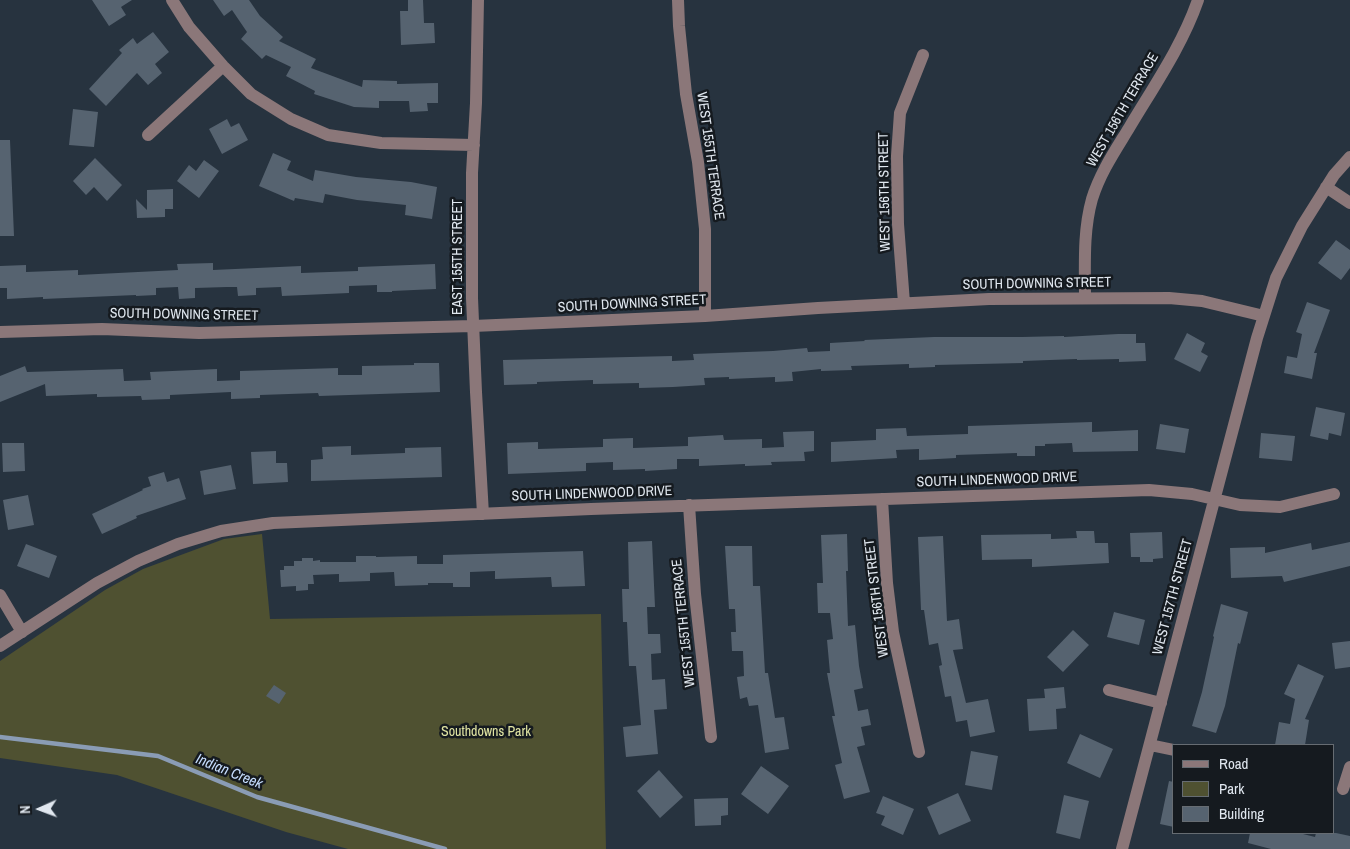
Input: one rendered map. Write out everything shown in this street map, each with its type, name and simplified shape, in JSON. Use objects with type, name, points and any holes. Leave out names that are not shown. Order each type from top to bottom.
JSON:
[{"type":"street","points":[[172,0],[189,27],[223,66],[251,94],[291,119],[328,135],[381,143],[474,145]]},
{"type":"street","name":"EAST 155TH STREET","points":[[478,0],[476,103],[472,173],[473,326],[483,514]]},
{"type":"street","name":"WEST 155TH TERRACE","points":[[678,0],[686,94],[698,162],[705,229],[705,316]]},
{"type":"street","name":"WEST 156TH TERRACE","points":[[1085,298],[1085,240],[1096,188],[1107,163],[1176,50],[1198,0]]},
{"type":"street","name":"WEST 156TH STREET","points":[[904,303],[898,224],[897,156],[900,113],[923,55]]},
{"type":"street","points":[[148,134],[223,66]]},
{"type":"street","points":[[1214,499],[1276,278],[1302,226],[1334,175],[1350,157]]},
{"type":"street","points":[[1326,187],[1350,203]]},
{"type":"street","name":"SOUTH DOWNING STREET","points":[[0,332],[102,329],[199,334],[473,326],[705,316],[989,299],[1169,298],[1202,301],[1264,316]]},
{"type":"street","name":"SOUTH LINDENWOOD DRIVE","points":[[0,646],[97,584],[138,561],[178,544],[221,531],[273,524],[689,505],[1149,490],[1192,494],[1240,505],[1280,507],[1334,494]]},
{"type":"street","name":"WEST 156TH STREET","points":[[882,499],[887,583],[893,632],[919,752]]},
{"type":"street","name":"WEST 157TH STREET","points":[[1122,849],[1214,499]]},
{"type":"street","name":"WEST 155TH TERRACE","points":[[689,505],[695,594],[711,737]]},
{"type":"street","points":[[0,595],[22,632]]},
{"type":"street","points":[[1109,690],[1161,702]]},
{"type":"street","points":[[1150,745],[1172,750]]},
{"type":"street","points":[[1342,789],[1350,767]]},
{"type":"green space","name":"Southdowns Park","points":[[262,534],[270,619],[601,614],[606,849],[348,849],[286,832],[117,775],[0,758],[0,661],[105,590],[143,569],[224,539]]},
{"type":"building","points":[[92,0],[132,0],[121,7],[126,15],[109,26]]},
{"type":"building","points":[[213,0],[249,0],[260,16],[283,37],[279,41],[316,59],[311,68],[362,87],[363,80],[397,81],[397,84],[438,83],[438,103],[427,103],[428,111],[410,112],[409,101],[379,101],[379,108],[354,107],[314,94],[315,91],[286,76],[291,67],[266,55],[262,59],[241,39],[247,32],[232,10],[224,16]]},
{"type":"building","points":[[408,0],[423,0],[424,23],[434,23],[435,43],[401,45],[400,11],[408,11]]},
{"type":"building","points":[[153,32],[169,52],[155,64],[162,73],[148,85],[137,73],[106,106],[89,89],[122,53],[119,50],[133,38],[137,44]]},
{"type":"building","points":[[73,109],[98,112],[94,147],[69,145]]},
{"type":"building","points":[[227,119],[231,127],[239,123],[248,140],[222,154],[209,129]]},
{"type":"building","points":[[0,140],[10,140],[14,236],[0,236]]},
{"type":"building","points":[[273,153],[291,161],[287,170],[313,181],[315,170],[437,187],[432,219],[405,215],[406,205],[357,200],[325,194],[323,203],[295,198],[294,201],[259,186]]},
{"type":"building","points":[[95,158],[122,185],[107,201],[94,187],[86,195],[73,181]]},
{"type":"building","points":[[204,160],[219,171],[199,198],[177,181],[189,165],[196,171]]},
{"type":"building","points":[[173,189],[173,209],[165,209],[165,217],[137,218],[136,199],[147,210],[147,190]]},
{"type":"building","points":[[1336,240],[1350,250],[1350,268],[1341,280],[1318,263]]},
{"type":"building","points":[[213,263],[213,270],[301,266],[301,273],[358,271],[358,267],[435,264],[436,289],[377,292],[377,285],[349,286],[349,293],[282,296],[281,287],[256,288],[256,295],[238,296],[237,287],[195,288],[195,298],[179,299],[178,287],[156,288],[156,295],[7,299],[7,288],[0,288],[0,266],[26,265],[26,272],[78,270],[78,275],[178,270],[177,264]]},
{"type":"building","points":[[1307,302],[1330,310],[1314,353],[1317,353],[1312,379],[1284,373],[1287,356],[1297,358],[1302,334],[1296,332]]},
{"type":"building","points":[[1187,333],[1205,343],[1201,352],[1208,356],[1200,372],[1174,359]]},
{"type":"building","points":[[1136,334],[1136,343],[1145,343],[1146,361],[1119,362],[1119,359],[1077,359],[1023,361],[1023,363],[935,365],[935,367],[909,368],[909,364],[851,366],[852,370],[821,371],[821,369],[792,372],[793,381],[775,382],[775,377],[704,378],[705,385],[673,387],[639,388],[639,383],[593,384],[593,380],[504,385],[503,360],[672,356],[672,361],[694,360],[693,354],[807,348],[808,352],[830,351],[830,343],[864,340],[934,337],[1064,337]]},
{"type":"building","points":[[414,363],[439,363],[440,392],[319,396],[318,393],[260,395],[260,398],[231,399],[231,392],[170,395],[170,399],[142,400],[141,396],[97,397],[97,394],[46,396],[45,384],[0,402],[0,376],[25,366],[27,372],[123,369],[124,381],[151,380],[150,372],[217,369],[217,381],[240,380],[240,371],[338,368],[338,375],[362,375],[362,366],[414,365]]},
{"type":"building","points":[[1316,407],[1345,413],[1341,436],[1329,433],[1328,440],[1310,436]]},
{"type":"building","points":[[1092,422],[1092,432],[1138,430],[1138,451],[1073,452],[1072,443],[1035,446],[1035,456],[1017,456],[1017,453],[956,455],[956,458],[919,460],[919,449],[896,450],[897,458],[831,462],[831,442],[876,440],[876,429],[906,428],[907,436],[968,434],[968,426]]},
{"type":"building","points":[[1160,424],[1189,429],[1185,453],[1156,449]]},
{"type":"building","points":[[814,431],[814,451],[804,452],[805,461],[771,462],[772,465],[699,466],[699,459],[677,459],[677,469],[613,470],[613,462],[586,463],[586,471],[508,474],[507,443],[538,442],[538,449],[603,447],[603,439],[633,438],[633,448],[688,446],[688,437],[723,435],[724,440],[762,439],[762,448],[784,447],[783,432]]},
{"type":"building","points":[[1261,433],[1295,436],[1292,461],[1259,458]]},
{"type":"building","points":[[2,443],[24,443],[25,471],[3,472]]},
{"type":"building","points":[[351,446],[351,455],[405,453],[405,448],[441,447],[442,477],[311,481],[311,460],[323,459],[322,447]]},
{"type":"building","points":[[276,451],[276,463],[287,463],[288,482],[253,484],[251,452]]},
{"type":"building","points":[[231,465],[236,489],[204,495],[200,471]]},
{"type":"building","points":[[164,472],[167,482],[179,478],[186,499],[136,516],[137,518],[102,534],[92,514],[151,486],[148,477]]},
{"type":"building","points":[[28,495],[34,525],[8,530],[3,500]]},
{"type":"building","points":[[1076,531],[1094,531],[1095,543],[1108,543],[1109,563],[1032,567],[1032,559],[982,560],[981,535],[1051,534],[1051,539],[1077,538]]},
{"type":"building","points":[[1162,532],[1163,558],[1153,559],[1153,562],[1140,562],[1140,557],[1131,557],[1130,533]]},
{"type":"building","points":[[847,534],[848,626],[855,625],[863,688],[854,690],[858,711],[868,709],[871,725],[861,727],[865,745],[857,747],[870,792],[844,799],[835,765],[842,763],[832,716],[835,716],[827,673],[830,673],[827,640],[833,639],[830,613],[818,613],[817,583],[823,583],[821,535]]},
{"type":"building","points":[[943,536],[947,621],[959,619],[963,649],[953,650],[966,703],[988,699],[995,732],[970,737],[967,720],[956,722],[951,696],[945,697],[939,666],[942,665],[938,643],[929,645],[924,610],[921,610],[918,537]]},
{"type":"building","points":[[652,541],[655,607],[647,607],[648,634],[660,634],[661,653],[651,654],[652,680],[665,679],[667,709],[654,710],[658,754],[626,757],[623,727],[641,725],[636,666],[629,666],[627,622],[623,622],[622,589],[629,589],[628,542]]},
{"type":"building","points":[[1350,542],[1350,566],[1284,582],[1282,576],[1231,578],[1230,548],[1265,547],[1265,553],[1311,543],[1312,550]]},
{"type":"building","points":[[26,544],[57,556],[49,578],[17,566]]},
{"type":"building","points":[[725,546],[752,546],[753,586],[760,586],[765,673],[768,673],[775,718],[784,717],[789,749],[765,753],[758,705],[749,706],[747,697],[740,699],[737,677],[744,676],[743,651],[732,651],[731,632],[736,632],[735,609],[729,609]]},
{"type":"building","points":[[583,551],[585,586],[552,587],[551,577],[495,579],[495,571],[470,572],[470,587],[453,587],[453,583],[395,586],[394,572],[370,573],[370,581],[339,582],[339,574],[313,575],[314,584],[308,584],[308,590],[296,591],[296,586],[281,587],[280,570],[284,570],[284,566],[294,566],[294,561],[302,561],[302,558],[313,558],[313,561],[320,560],[320,562],[356,562],[356,556],[417,556],[417,564],[443,564],[443,555]]},
{"type":"building","points":[[1221,604],[1248,612],[1240,644],[1238,643],[1225,706],[1216,733],[1192,726],[1202,692]]},
{"type":"building","points":[[1114,612],[1145,620],[1139,645],[1107,637]]},
{"type":"building","points":[[1073,630],[1089,645],[1063,672],[1047,657]]},
{"type":"building","points":[[1350,641],[1350,667],[1335,669],[1332,643]]},
{"type":"building","points":[[1298,664],[1324,676],[1305,719],[1309,720],[1305,744],[1275,744],[1279,722],[1290,724],[1295,699],[1284,694]]},
{"type":"building","points":[[274,685],[286,693],[279,704],[266,696]]},
{"type":"building","points":[[1064,687],[1066,708],[1056,709],[1057,729],[1029,731],[1027,699],[1045,698],[1044,689]]},
{"type":"building","points":[[1080,734],[1113,749],[1100,778],[1067,763]]},
{"type":"building","points":[[971,751],[998,756],[992,790],[965,785]]},
{"type":"building","points":[[761,766],[789,786],[768,814],[741,794]]},
{"type":"building","points":[[659,770],[683,797],[660,818],[637,791]]},
{"type":"building","points":[[1169,781],[1172,782],[1172,827],[1160,824]]},
{"type":"building","points":[[958,793],[971,821],[939,835],[927,807]]},
{"type":"building","points":[[1064,795],[1089,801],[1080,839],[1056,833]]},
{"type":"building","points":[[883,796],[914,809],[903,835],[881,825],[885,816],[876,813]]},
{"type":"building","points":[[728,798],[728,815],[721,816],[721,825],[695,826],[694,799]]},
{"type":"building","points":[[1336,833],[1350,836],[1350,849],[1271,849],[1248,843],[1250,834],[1303,834],[1315,837],[1316,834]]},
{"type":"waterway","name":"Indian Creek","points":[[0,737],[158,756],[257,797],[445,849]]}]
